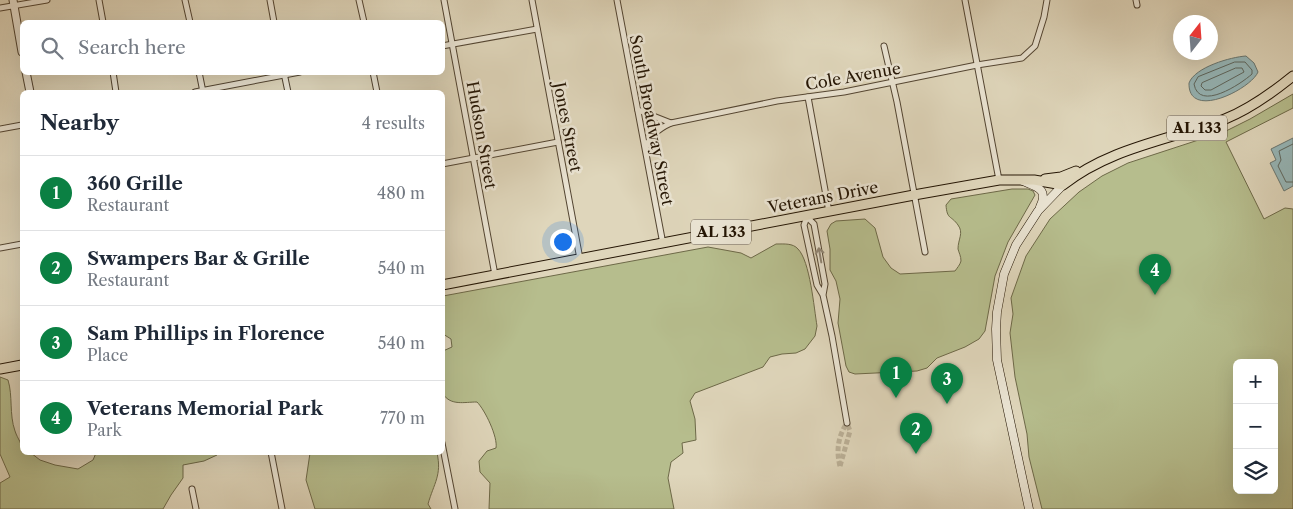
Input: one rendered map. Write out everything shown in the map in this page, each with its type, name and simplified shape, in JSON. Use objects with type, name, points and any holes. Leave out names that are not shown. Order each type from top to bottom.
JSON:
[{"type":"main road","name":"AL 133","points":[[1063,185],[1093,165],[1141,145],[1226,118],[1269,95],[1293,76]]},
{"type":"main road","points":[[1034,180],[1061,177],[1093,165]]},
{"type":"main road","points":[[1019,179],[1039,187],[1043,200],[1016,245],[1004,274],[996,329],[997,360],[1029,509]]},
{"type":"main road","name":"Veterans Drive","points":[[445,284],[999,180],[1034,180],[1063,185]]},
{"type":"main road","points":[[1038,211],[1063,185]]},
{"type":"main road","points":[[0,369],[20,365]]},
{"type":"street","points":[[0,8],[13,2],[46,0]]},
{"type":"street","points":[[99,0],[103,20]]},
{"type":"street","points":[[185,0],[190,20]]},
{"type":"street","points":[[270,0],[274,20]]},
{"type":"street","points":[[359,0],[364,20]]},
{"type":"street","name":"Hudson Street","points":[[444,0],[495,276]]},
{"type":"street","name":"Jones Street","points":[[532,0],[580,259]]},
{"type":"street","name":"South Broadway Street","points":[[617,0],[663,244]]},
{"type":"street","points":[[965,0],[999,180]]},
{"type":"street","name":"Cole Avenue","points":[[646,154],[646,145],[653,135],[662,127],[671,123],[777,101],[844,92],[1022,58],[1034,46],[1044,17],[1046,0]]},
{"type":"street","points":[[13,2],[20,41]]},
{"type":"street","points":[[445,45],[537,28]]},
{"type":"street","points":[[884,46],[893,82],[925,252]]},
{"type":"street","points":[[27,75],[30,90]]},
{"type":"street","points":[[113,75],[116,90]]},
{"type":"street","points":[[200,75],[203,90]]},
{"type":"street","points":[[212,90],[280,75]]},
{"type":"street","points":[[284,75],[288,90]]},
{"type":"street","points":[[374,75],[377,90]]},
{"type":"street","points":[[808,97],[828,212]]},
{"type":"street","points":[[638,110],[671,123]]},
{"type":"street","points":[[0,129],[20,125]]},
{"type":"street","points":[[445,163],[558,142]]},
{"type":"street","points":[[823,295],[825,284],[814,224],[807,217],[804,225],[817,284],[823,295],[832,336],[847,423]]},
{"type":"street","points":[[0,248],[20,244]]},
{"type":"street","points":[[272,455],[282,509]]},
{"type":"street","points":[[444,455],[455,509]]},
{"type":"street","points":[[192,489],[196,509]]},
{"type":"green space","points":[[1293,94],[1293,108],[1226,142],[1264,219],[1285,208],[1293,209],[1293,509],[1042,509],[1029,457],[1027,434],[1015,377],[1010,333],[1013,314],[1011,298],[1026,256],[1050,219],[1079,192],[1102,176],[1128,163],[1226,131]]},
{"type":"green space","points":[[1012,189],[1028,189],[1033,191],[1035,195],[1008,242],[995,276],[985,331],[979,339],[965,347],[937,358],[927,368],[917,371],[855,374],[849,372],[846,366],[838,323],[840,299],[836,281],[830,270],[830,249],[827,231],[831,224],[836,221],[865,219],[875,228],[883,257],[891,268],[900,274],[955,271],[961,261],[958,249],[961,231],[956,222],[948,215],[946,205],[951,199]]},
{"type":"green space","points":[[776,244],[788,244],[798,249],[806,264],[813,297],[817,326],[815,336],[805,349],[796,353],[770,357],[763,367],[695,393],[690,401],[695,419],[696,440],[682,443],[683,453],[671,462],[668,478],[674,509],[489,509],[490,483],[480,472],[479,461],[487,451],[496,448],[495,437],[487,417],[477,402],[454,402],[445,397],[445,350],[452,347],[451,339],[445,335],[445,296],[708,247],[741,253],[751,258]]},
{"type":"green space","points":[[0,377],[8,380],[13,425],[20,441],[20,455],[34,455],[40,460],[55,465],[78,469],[93,460],[95,455],[217,455],[204,461],[183,465],[183,478],[163,509],[0,509],[0,483],[10,477],[0,454]]},
{"type":"green space","points":[[310,455],[437,455],[439,467],[437,479],[428,504],[431,509],[315,509],[306,480]]},
{"type":"water","points":[[1246,56],[1254,63],[1258,72],[1244,86],[1233,93],[1209,101],[1198,100],[1191,94],[1189,83],[1198,72],[1232,58]]},
{"type":"water","points":[[1293,138],[1293,186],[1284,191],[1270,163],[1276,160],[1271,149]]},
{"type":"tunnel","points":[[840,466],[839,444],[847,423]]},
{"type":"tunnel","points":[[840,466],[850,431],[847,423]]},
{"type":"place","name":"Veterans Memorial Park","points":[[1155,295]]},
{"type":"place","name":"360 Grille","points":[[896,398]]},
{"type":"place","name":"Sam Phillips in Florence","points":[[947,404]]},
{"type":"place","name":"Swampers Bar & Grille","points":[[916,454]]}]
